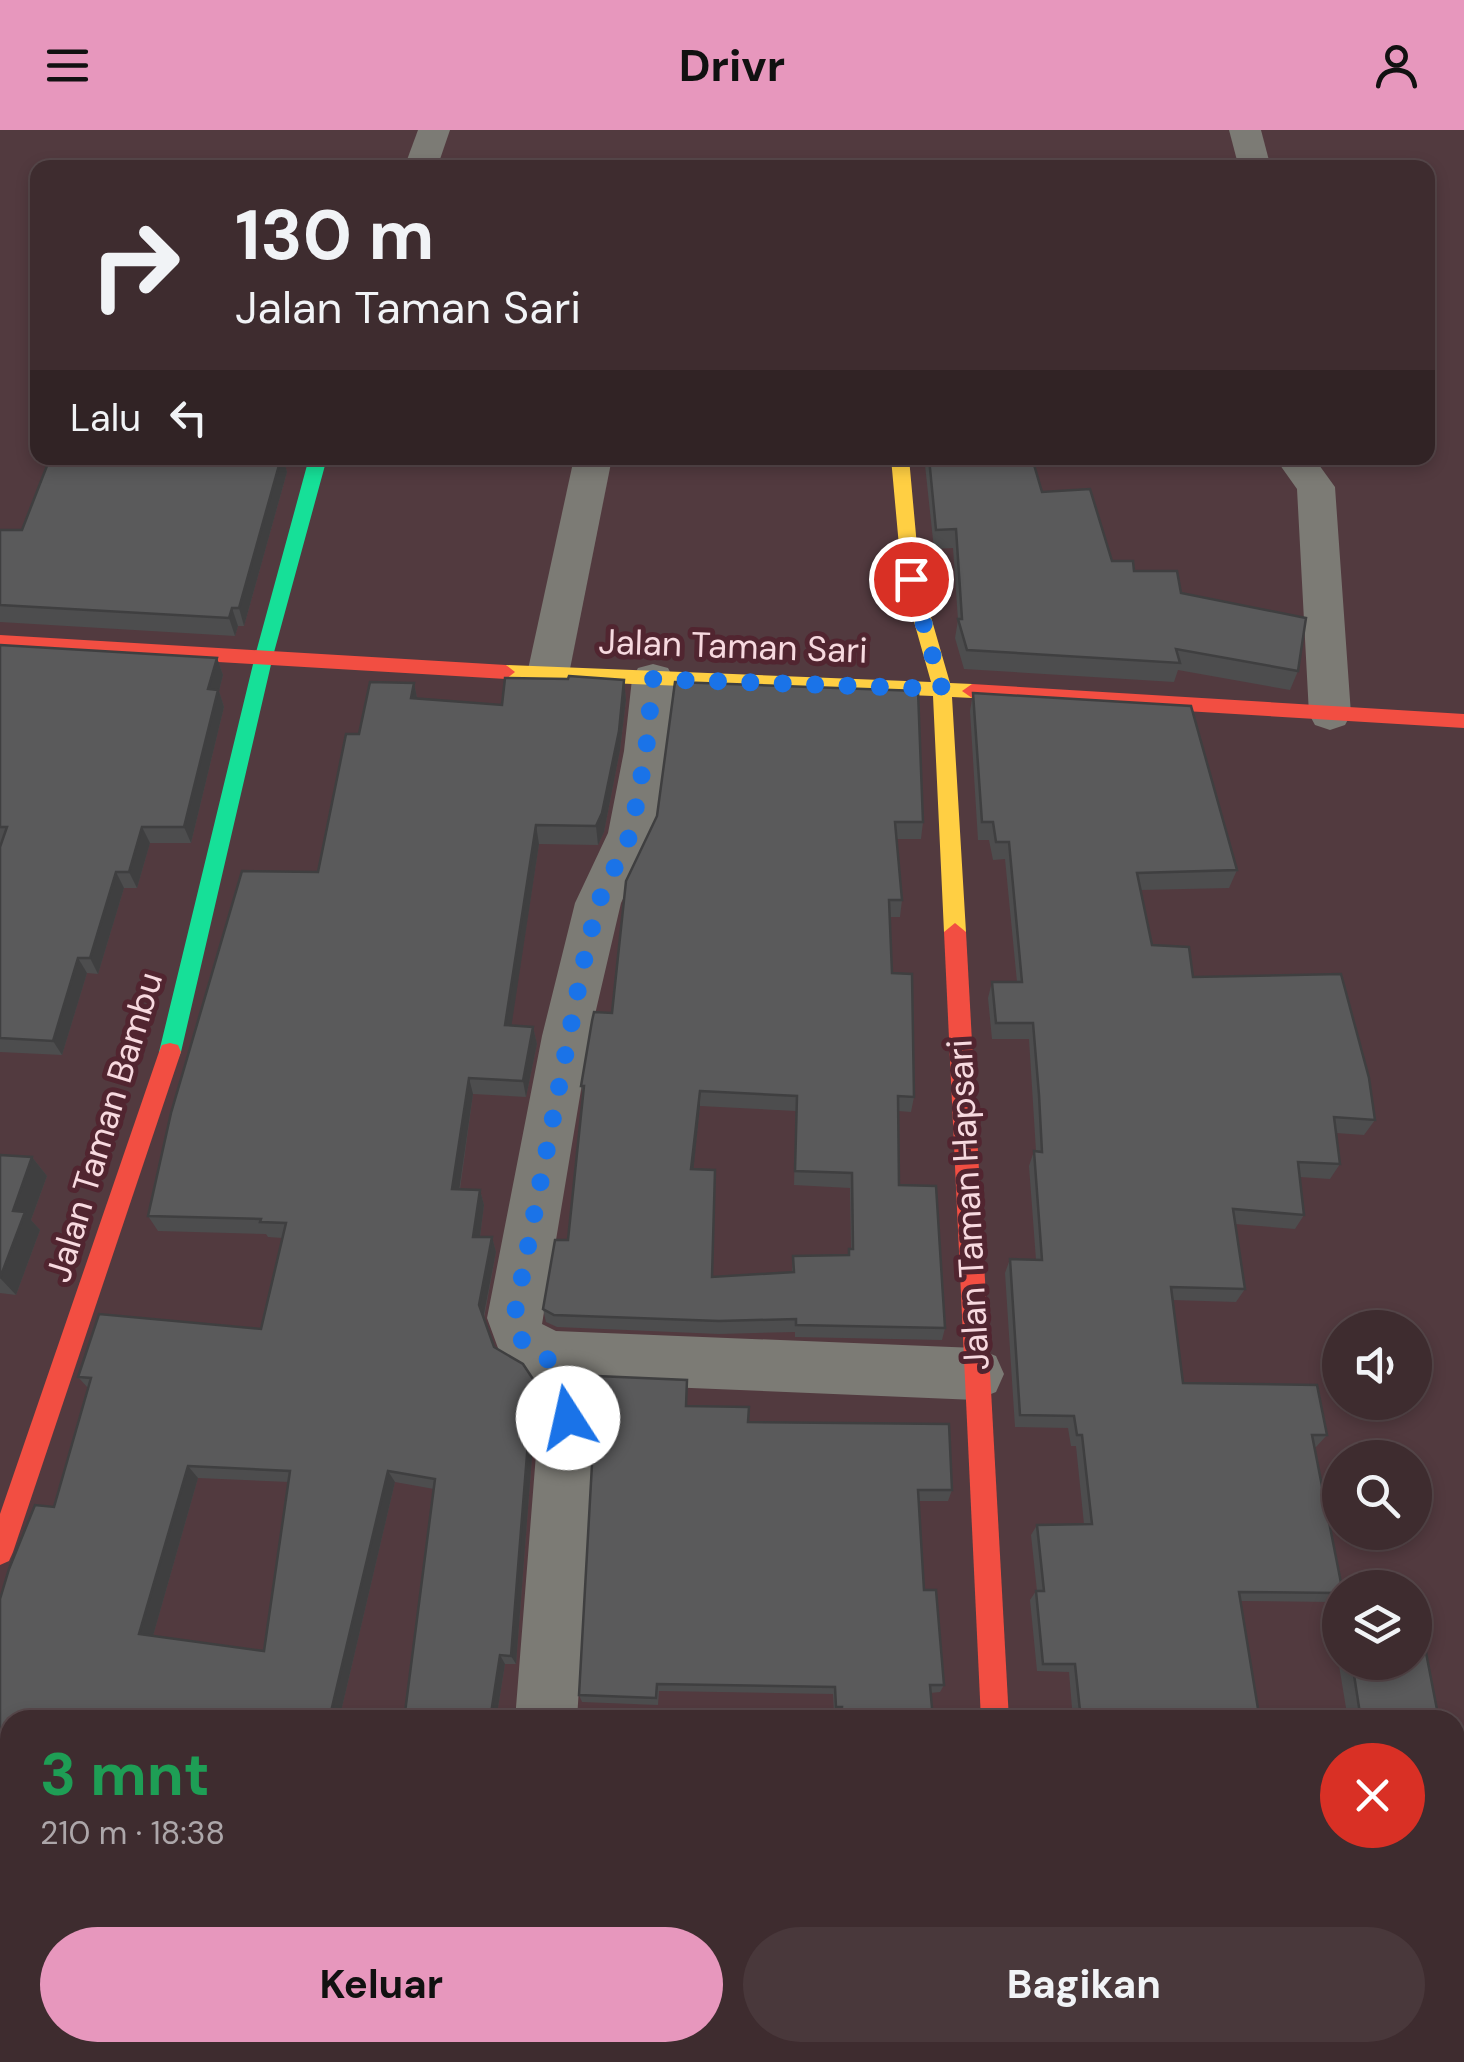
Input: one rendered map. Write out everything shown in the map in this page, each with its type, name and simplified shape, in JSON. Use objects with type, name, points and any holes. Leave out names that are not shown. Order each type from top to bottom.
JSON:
[{"type":"street","points":[[423,160],[434,130]]},
{"type":"street","points":[[1246,130],[1253,160]]},
{"type":"street","name":"Jalan Taman Bambu","points":[[0,1552],[163,1080],[264,656],[316,465]]},
{"type":"street","points":[[548,674],[592,465]]},
{"type":"street","name":"Jalan Taman Hapsari","points":[[901,465],[911,579],[942,689],[994,1710]]},
{"type":"street","points":[[1299,465],[1316,487],[1330,714]]},
{"type":"street","name":"Jalan Taman Sari","points":[[0,642],[548,674],[942,689],[1464,721]]},
{"type":"street","points":[[653,679],[646,751],[631,833],[598,903],[566,1036],[514,1318],[516,1335],[522,1344],[548,1356],[976,1374]]},
{"type":"street","points":[[547,1710],[569,1391],[563,1375],[548,1356]]},
{"type":"building","points":[[47,465],[279,465],[239,608],[232,608],[229,618],[0,605],[0,530],[22,530]]},
{"type":"building","points":[[930,465],[1034,465],[1042,492],[1090,489],[1112,561],[1133,561],[1134,571],[1177,571],[1181,593],[1306,618],[1298,671],[1176,649],[1180,663],[967,650],[958,619],[962,619],[956,529],[936,530]]},
{"type":"building","points":[[0,645],[217,658],[208,689],[218,690],[184,827],[142,827],[129,872],[116,872],[90,958],[78,958],[53,1041],[0,1038],[0,847],[7,827],[0,827]]},
{"type":"building","points":[[569,676],[624,680],[619,731],[596,826],[536,825],[505,1025],[533,1027],[523,1081],[469,1078],[452,1189],[480,1190],[473,1237],[492,1237],[479,1305],[494,1347],[523,1364],[533,1379],[511,1656],[500,1655],[492,1710],[405,1710],[435,1479],[388,1471],[331,1710],[0,1710],[0,1599],[35,1505],[54,1507],[91,1378],[78,1377],[99,1314],[261,1329],[286,1223],[148,1216],[171,1113],[242,871],[318,872],[346,734],[359,734],[370,682],[414,683],[411,698],[502,705],[505,678]],"holes":[[[188,1466],[290,1471],[264,1651],[139,1634]]]},
{"type":"building","points":[[675,682],[918,691],[923,822],[895,822],[902,900],[889,900],[892,973],[912,974],[914,1097],[898,1096],[899,1185],[936,1186],[945,1328],[796,1325],[796,1319],[719,1321],[554,1315],[543,1309],[555,1240],[568,1240],[581,1086],[594,1012],[612,1013],[626,881],[657,816]],"holes":[[[700,1091],[797,1096],[795,1171],[852,1173],[853,1249],[849,1249],[849,1255],[793,1256],[794,1272],[712,1277],[715,1170],[691,1169]]]},
{"type":"building","points":[[973,693],[1191,706],[1237,870],[1137,873],[1152,945],[1189,947],[1193,977],[1341,974],[1369,1078],[1375,1120],[1334,1117],[1340,1164],[1298,1162],[1304,1215],[1233,1209],[1245,1289],[1171,1287],[1183,1383],[1317,1385],[1327,1435],[1312,1435],[1322,1486],[1322,1550],[1335,1550],[1338,1570],[1322,1570],[1322,1593],[1239,1592],[1258,1710],[1080,1710],[1075,1664],[1043,1664],[1036,1591],[1044,1591],[1037,1525],[1092,1524],[1082,1435],[1077,1435],[1074,1416],[1020,1415],[1010,1259],[1042,1260],[1034,1151],[1042,1152],[1033,1023],[996,1023],[992,982],[1022,982],[1009,842],[996,842],[993,822],[982,822]]},
{"type":"building","points":[[0,1155],[32,1157],[13,1211],[25,1212],[0,1278]]},
{"type":"building","points":[[597,1376],[687,1380],[686,1406],[749,1407],[748,1422],[949,1424],[952,1490],[918,1490],[924,1590],[936,1590],[944,1685],[930,1685],[932,1710],[842,1710],[836,1707],[835,1687],[657,1684],[656,1698],[579,1695]]},
{"type":"building","points":[[1355,1680],[1431,1680],[1437,1710],[1359,1710]]},
{"type":"traffic: fast","points":[[170,1052],[264,656],[316,465]]},
{"type":"traffic: slow","points":[[901,465],[911,579],[942,689],[955,932]]},
{"type":"traffic: slow","points":[[506,672],[972,691]]},
{"type":"traffic: jam","points":[[0,642],[506,672]]},
{"type":"traffic: jam","points":[[972,691],[1464,721]]},
{"type":"traffic: jam","points":[[955,932],[994,1710]]},
{"type":"traffic: jam","points":[[0,1552],[170,1052]]},
{"type":"route","points":[[568,1418],[569,1391],[563,1375],[548,1356],[522,1344],[516,1335],[514,1318],[582,969],[598,903],[631,833],[646,751],[653,679],[942,689],[911,579]]}]
